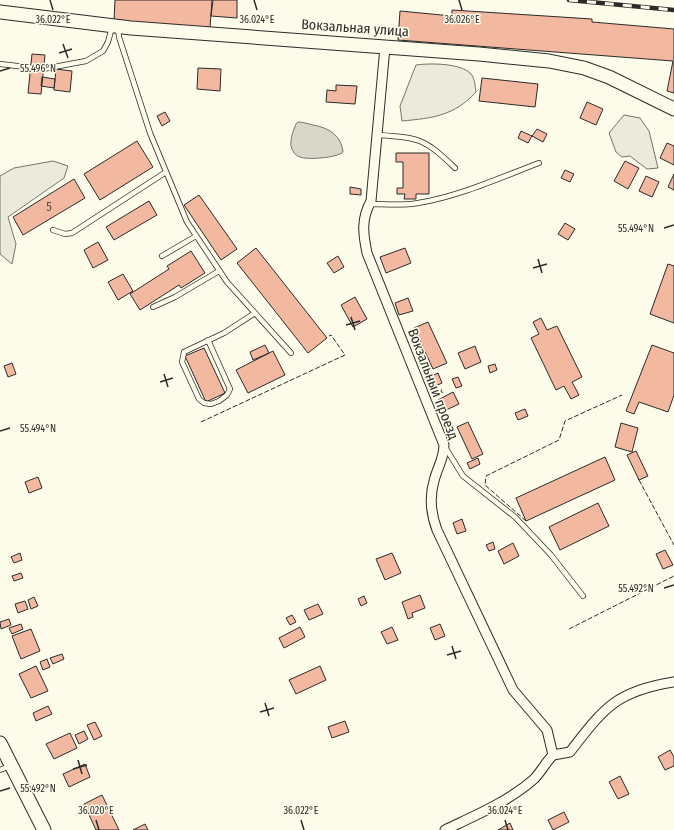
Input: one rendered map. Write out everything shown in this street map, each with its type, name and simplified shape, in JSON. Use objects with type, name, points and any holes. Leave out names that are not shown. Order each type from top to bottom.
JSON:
[{"type":"main road","name":"Вокзальная улица","points":[[0,12],[115,26],[479,54],[549,61],[609,76],[674,109]]},
{"type":"main road","points":[[0,743],[5,768],[44,830]]},
{"type":"street","name":"Вокзальный проезд","points":[[385,47],[371,201],[363,220],[364,239],[367,253],[444,445],[443,459],[434,482],[431,497],[432,513],[437,530],[513,690],[546,730],[553,755]]},
{"type":"street","points":[[445,830],[502,802],[520,790],[535,778],[553,755],[570,752],[599,715],[622,697],[648,686],[674,682]]},
{"type":"lane","points":[[0,64],[43,69],[86,61],[103,50],[115,26]]},
{"type":"lane","points":[[115,26],[141,107],[181,210],[219,271],[291,353]]},
{"type":"lane","points":[[377,135],[422,140],[432,146],[456,168]]},
{"type":"lane","points":[[369,204],[410,204],[434,200],[474,189],[539,163]]},
{"type":"lane","points":[[53,230],[65,234],[72,233],[166,172]]},
{"type":"lane","points":[[162,256],[196,236]]},
{"type":"lane","points":[[153,307],[175,297],[219,271]]},
{"type":"lane","points":[[208,340],[230,389],[227,395],[211,404],[204,403],[199,398],[182,362],[184,352],[208,340],[224,333],[255,313]]},
{"type":"lane","points":[[444,445],[462,476],[515,517],[551,555],[583,596]]},
{"type":"shaded area","points":[[416,65],[445,65],[466,70],[473,78],[476,92],[468,100],[451,111],[424,119],[402,121],[400,106]]},
{"type":"shaded area","points":[[624,115],[640,118],[649,131],[658,168],[647,169],[630,156],[622,157],[616,152],[609,133]]},
{"type":"shaded area","points":[[298,122],[319,126],[329,130],[340,141],[343,152],[335,156],[322,158],[304,158],[294,153],[291,141]]},
{"type":"shaded area","points":[[53,161],[68,166],[64,178],[8,217],[16,244],[12,264],[0,254],[0,176],[14,168]]},
{"type":"building","points":[[115,0],[212,0],[210,28],[114,21]]},
{"type":"building","points":[[213,0],[237,0],[237,18],[211,16]]},
{"type":"building","points":[[452,10],[592,19],[592,22],[674,29],[674,93],[667,91],[673,61],[398,40],[400,11],[452,16]]},
{"type":"building","points":[[32,54],[45,55],[41,94],[28,93]]},
{"type":"building","points":[[198,68],[221,69],[220,91],[197,89]]},
{"type":"building","points":[[56,69],[72,71],[70,92],[54,90]]},
{"type":"building","points":[[42,77],[55,79],[54,88],[41,86]]},
{"type":"building","points":[[482,78],[538,84],[535,107],[479,101]]},
{"type":"building","points":[[336,85],[357,86],[355,104],[326,102],[327,90],[336,91]]},
{"type":"building","points":[[587,102],[603,109],[596,125],[580,118]]},
{"type":"building","points":[[165,112],[170,121],[162,126],[157,116]]},
{"type":"building","points":[[537,129],[547,134],[543,142],[532,136]]},
{"type":"building","points":[[521,131],[532,136],[528,143],[518,138]]},
{"type":"building","points":[[137,141],[153,167],[100,200],[84,174]]},
{"type":"building","points":[[667,143],[674,146],[674,165],[660,158]]},
{"type":"building","points":[[396,153],[429,153],[429,194],[416,194],[416,199],[404,199],[405,194],[397,194],[397,188],[403,188],[403,162],[396,162]]},
{"type":"building","points":[[625,161],[639,168],[628,189],[614,181]]},
{"type":"building","points":[[565,170],[574,174],[570,182],[561,178]]},
{"type":"building","points":[[674,174],[674,190],[668,187]]},
{"type":"building","points":[[646,176],[659,182],[652,197],[639,191]]},
{"type":"building","points":[[74,179],[85,198],[23,235],[13,217]]},
{"type":"building","points":[[350,187],[361,189],[361,195],[350,194]]},
{"type":"building","points":[[199,195],[237,249],[221,260],[184,205]]},
{"type":"building","points":[[149,201],[157,215],[114,240],[106,227]]},
{"type":"building","points":[[565,223],[575,229],[568,240],[558,234]]},
{"type":"building","points":[[98,242],[108,260],[93,268],[84,250]]},
{"type":"building","points":[[256,248],[327,338],[308,353],[237,263]]},
{"type":"building","points":[[405,248],[411,263],[386,273],[380,257]]},
{"type":"building","points":[[191,251],[205,273],[181,288],[179,285],[140,310],[130,294],[169,269],[167,266]]},
{"type":"building","points":[[338,256],[344,267],[334,273],[327,263]]},
{"type":"building","points":[[668,264],[674,266],[674,323],[650,314]]},
{"type":"building","points":[[123,274],[133,291],[118,300],[108,282]]},
{"type":"building","points":[[355,297],[367,319],[353,327],[341,305]]},
{"type":"building","points":[[408,298],[413,311],[399,315],[395,303]]},
{"type":"building","points":[[541,318],[547,330],[557,326],[582,377],[572,382],[579,395],[571,399],[564,386],[556,390],[531,338],[539,334],[533,322]]},
{"type":"building","points":[[428,322],[447,363],[433,369],[414,328]]},
{"type":"building","points":[[265,345],[269,353],[253,360],[250,352]]},
{"type":"building","points":[[652,345],[674,353],[674,395],[668,412],[639,402],[634,414],[626,411]]},
{"type":"building","points":[[475,346],[481,362],[465,369],[458,353]]},
{"type":"building","points":[[204,348],[225,393],[206,402],[185,356]]},
{"type":"building","points":[[273,351],[285,375],[248,393],[236,370]]},
{"type":"building","points":[[12,363],[16,374],[8,377],[4,366]]},
{"type":"building","points":[[495,364],[497,370],[490,373],[488,366]]},
{"type":"building","points":[[438,373],[442,383],[431,388],[427,378]]},
{"type":"building","points":[[458,377],[462,386],[456,388],[452,379]]},
{"type":"building","points":[[453,392],[459,404],[444,411],[438,400]]},
{"type":"building","points":[[525,409],[528,416],[518,420],[515,413]]},
{"type":"building","points":[[468,422],[483,454],[472,459],[457,427]]},
{"type":"building","points":[[621,423],[638,428],[632,452],[615,447]]},
{"type":"building","points":[[636,451],[648,476],[639,480],[627,455]]},
{"type":"building","points":[[605,457],[615,480],[526,521],[516,498]]},
{"type":"building","points":[[478,458],[480,464],[470,469],[467,463]]},
{"type":"building","points":[[38,477],[42,488],[29,493],[25,482]]},
{"type":"building","points":[[598,503],[609,526],[560,550],[549,527]]},
{"type":"building","points":[[462,519],[466,531],[457,534],[453,523]]},
{"type":"building","points":[[493,542],[495,549],[489,551],[486,545]]},
{"type":"building","points":[[513,543],[519,556],[504,564],[498,551]]},
{"type":"building","points":[[665,550],[673,565],[663,569],[656,554]]},
{"type":"building","points":[[20,553],[22,560],[14,563],[11,557]]},
{"type":"building","points":[[392,553],[401,573],[385,580],[376,559]]},
{"type":"building","points":[[21,573],[23,578],[14,581],[12,576]]},
{"type":"building","points":[[420,595],[425,608],[412,613],[413,617],[408,619],[402,602]]},
{"type":"building","points":[[364,596],[367,603],[361,606],[358,599]]},
{"type":"building","points":[[34,597],[38,606],[31,609],[28,600]]},
{"type":"building","points":[[25,601],[28,609],[18,613],[15,604]]},
{"type":"building","points":[[318,604],[323,614],[309,620],[304,610]]},
{"type":"building","points":[[292,615],[296,622],[290,625],[286,618]]},
{"type":"building","points":[[9,619],[11,625],[1,629],[0,622]]},
{"type":"building","points":[[21,624],[23,629],[12,634],[9,628]]},
{"type":"building","points":[[440,624],[445,636],[435,640],[430,628]]},
{"type":"building","points":[[300,627],[305,637],[284,648],[279,638]]},
{"type":"building","points":[[392,627],[398,640],[387,644],[381,632]]},
{"type":"building","points":[[31,629],[40,651],[21,659],[12,636]]},
{"type":"building","points":[[62,654],[64,659],[53,664],[50,658]]},
{"type":"building","points":[[47,659],[50,667],[43,670],[40,662]]},
{"type":"building","points":[[36,666],[48,691],[31,698],[19,674]]},
{"type":"building","points":[[320,666],[326,680],[296,694],[289,680]]},
{"type":"building","points":[[48,706],[52,714],[36,721],[33,713]]},
{"type":"building","points":[[345,721],[349,732],[332,738],[328,727]]},
{"type":"building","points":[[95,722],[102,736],[94,740],[87,725]]},
{"type":"building","points":[[84,731],[88,739],[79,744],[75,735]]},
{"type":"building","points":[[70,733],[77,748],[54,759],[46,744]]},
{"type":"building","points":[[670,750],[674,757],[674,766],[665,770],[658,757]]},
{"type":"building","points":[[85,764],[90,777],[69,787],[63,774]]},
{"type":"building","points":[[620,776],[629,794],[618,799],[609,782]]},
{"type":"building","points":[[102,795],[119,830],[96,830],[84,804]]},
{"type":"building","points":[[564,812],[569,822],[553,830],[548,820]]},
{"type":"building","points":[[510,823],[513,830],[498,830]]},
{"type":"building","points":[[145,824],[148,830],[133,830]]},
{"type":"railway","points":[[569,0],[674,10]]},
{"type":"fence","points":[[201,422],[345,355],[331,335],[329,336]]},
{"type":"fence","points":[[526,521],[485,485],[486,476],[559,440],[565,421],[622,395]]},
{"type":"fence","points":[[639,480],[674,545]]},
{"type":"fence","points":[[569,629],[674,576]]}]
